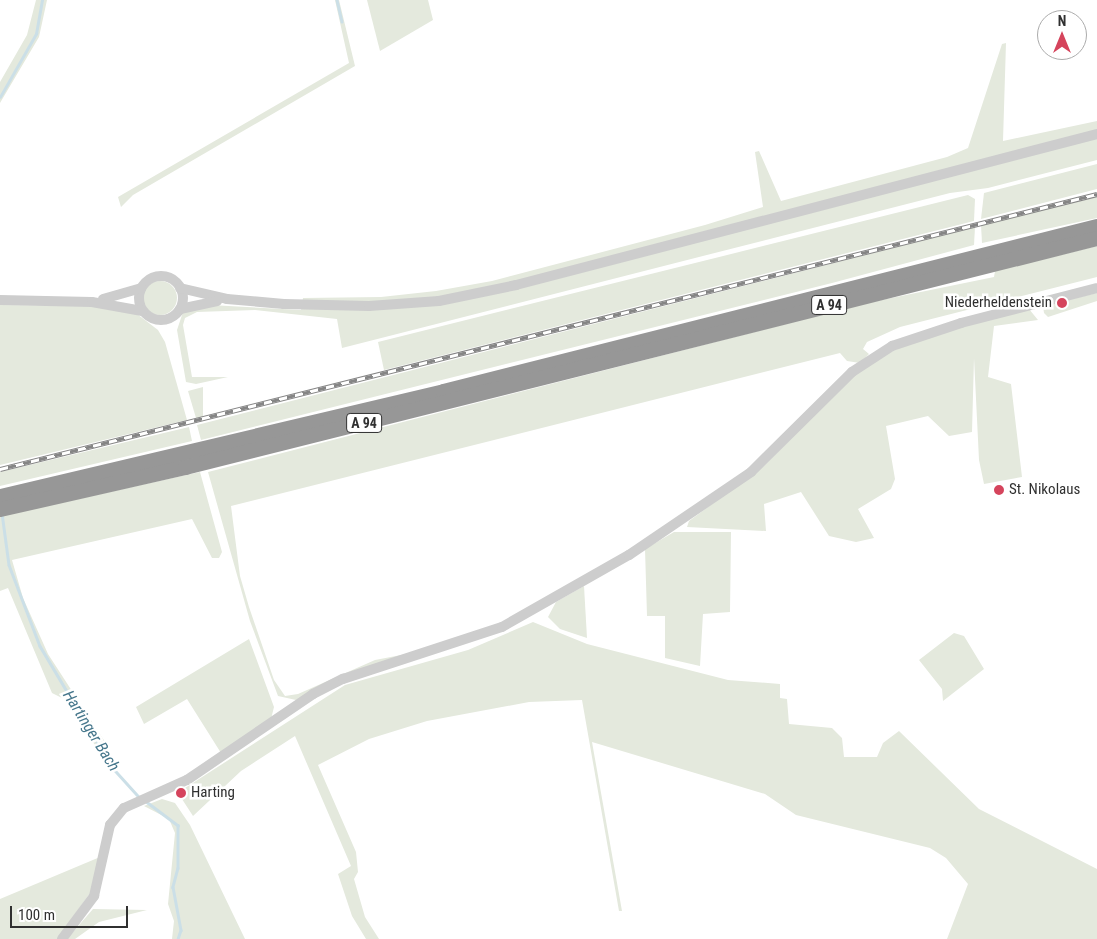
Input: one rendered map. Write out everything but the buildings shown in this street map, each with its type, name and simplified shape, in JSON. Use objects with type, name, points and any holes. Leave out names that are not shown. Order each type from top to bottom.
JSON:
[{"type":"highway","name":"A 94","points":[[5,502],[204,463],[992,258],[1097,226]]},
{"type":"highway","name":"A 94","points":[[992,258],[1097,238]]},
{"type":"street","points":[[92,302],[141,288],[150,279],[162,277],[180,288],[227,299],[369,306],[472,295],[966,165],[1097,134]]},
{"type":"street","points":[[141,288],[139,302],[142,310]]},
{"type":"street","points":[[180,288],[180,309]]},
{"type":"street","points":[[62,939],[94,896],[111,821],[119,811],[192,777],[313,694],[343,679],[483,635],[562,594],[730,488],[870,359],[910,339],[961,322],[1097,288]]},
{"type":"street","points":[[0,300],[92,302],[142,310],[162,320],[180,309],[227,299]]},
{"type":"shaded area","points":[[36,0],[47,0],[39,37],[0,103],[0,82],[27,35]]},
{"type":"shaded area","points":[[335,0],[339,0],[355,66],[133,195],[121,207],[118,197],[349,63]]},
{"type":"shaded area","points":[[367,0],[428,0],[433,20],[380,51]]},
{"type":"shaded area","points":[[1006,43],[1003,141],[1097,121],[1097,160],[988,188],[950,193],[342,348],[337,319],[255,310],[197,312],[185,318],[183,325],[192,377],[228,377],[196,384],[186,382],[177,330],[183,312],[210,305],[301,310],[303,298],[381,297],[436,291],[492,281],[705,225],[763,207],[755,152],[759,151],[781,201],[947,157],[968,148],[1002,44]]},
{"type":"shaded area","points":[[1097,164],[1097,189],[981,219],[984,193]]},
{"type":"shaded area","points":[[968,195],[975,199],[974,221],[384,370],[378,342]]},
{"type":"shaded area","points":[[1097,197],[1097,218],[982,243],[981,225]]},
{"type":"shaded area","points":[[975,227],[974,245],[832,283],[201,440],[197,425]]},
{"type":"shaded area","points":[[1097,246],[1097,277],[900,327],[867,342],[863,349],[869,354],[860,363],[847,361],[840,353],[231,506],[240,576],[274,680],[285,696],[298,694],[375,660],[417,652],[296,700],[278,696],[250,621],[208,472],[867,303],[994,277],[995,271]]},
{"type":"shaded area","points":[[160,281],[172,286],[177,298],[172,310],[160,315],[148,310],[143,298],[148,286]]},
{"type":"shaded area","points":[[1097,293],[1097,301],[1048,317],[1044,313],[1043,306]]},
{"type":"shaded area","points":[[0,305],[117,306],[137,314],[158,330],[165,342],[187,420],[0,465]]},
{"type":"shaded area","points":[[1029,309],[1038,320],[994,326],[988,377],[1011,384],[1022,477],[984,484],[979,460],[974,358],[972,432],[949,436],[928,416],[886,426],[895,479],[891,489],[858,509],[874,538],[856,542],[829,536],[801,492],[764,504],[766,531],[687,527],[689,521],[764,466],[856,373],[882,356],[921,338]]},
{"type":"shaded area","points":[[203,387],[203,417],[196,418],[188,391]]},
{"type":"shaded area","points":[[189,427],[192,441],[0,486],[0,472]]},
{"type":"shaded area","points":[[200,472],[222,552],[219,558],[212,558],[192,519],[12,560],[23,598],[48,654],[107,745],[98,750],[66,700],[52,693],[8,588],[0,591],[0,516]]},
{"type":"shaded area","points":[[674,532],[731,532],[730,612],[703,614],[700,666],[665,658],[665,616],[647,616],[645,549]]},
{"type":"shaded area","points":[[584,586],[587,638],[560,629],[548,617],[556,602]]},
{"type":"shaded area","points":[[533,622],[587,644],[728,680],[780,684],[780,698],[787,699],[789,724],[832,728],[842,738],[844,757],[877,757],[883,743],[899,731],[979,809],[1097,869],[1097,939],[947,939],[968,884],[946,858],[930,848],[796,815],[765,794],[592,742],[622,911],[619,911],[582,700],[529,702],[427,721],[369,739],[318,765],[356,852],[358,872],[354,879],[365,917],[379,939],[366,939],[352,916],[338,874],[351,866],[295,736],[241,771],[193,816],[180,796],[185,788],[345,685],[468,650]]},
{"type":"shaded area","points":[[954,633],[964,636],[984,669],[943,701],[942,689],[919,660]]},
{"type":"shaded area","points":[[249,639],[274,707],[271,719],[221,753],[187,699],[144,724],[136,707]]},
{"type":"shaded area","points":[[162,799],[175,803],[190,825],[245,939],[172,939],[174,921],[168,904],[175,833],[169,819],[144,806]]},
{"type":"shaded area","points":[[100,857],[93,889],[57,939],[0,939],[0,899]]},
{"type":"shaded area","points":[[93,909],[147,910],[99,922],[75,939],[67,939]]},
{"type":"waterway","name":"Hartinger Bach","points":[[0,97],[36,34],[42,0]]},
{"type":"waterway","points":[[337,0],[342,21]]},
{"type":"waterway","name":"Hartinger Bach","points":[[2,513],[9,565],[40,646],[112,767],[140,798]]},
{"type":"waterway","name":"Hartinger Bach","points":[[147,802],[178,825],[178,868],[173,887],[181,930],[178,939]]},
{"type":"railway","points":[[0,469],[1097,194]]},
{"type":"place","name":"Niederheldenstein","points":[[1062,303]]},
{"type":"place","name":"St. Nikolaus","points":[[999,490]]},
{"type":"place","name":"Harting","points":[[181,793]]}]
